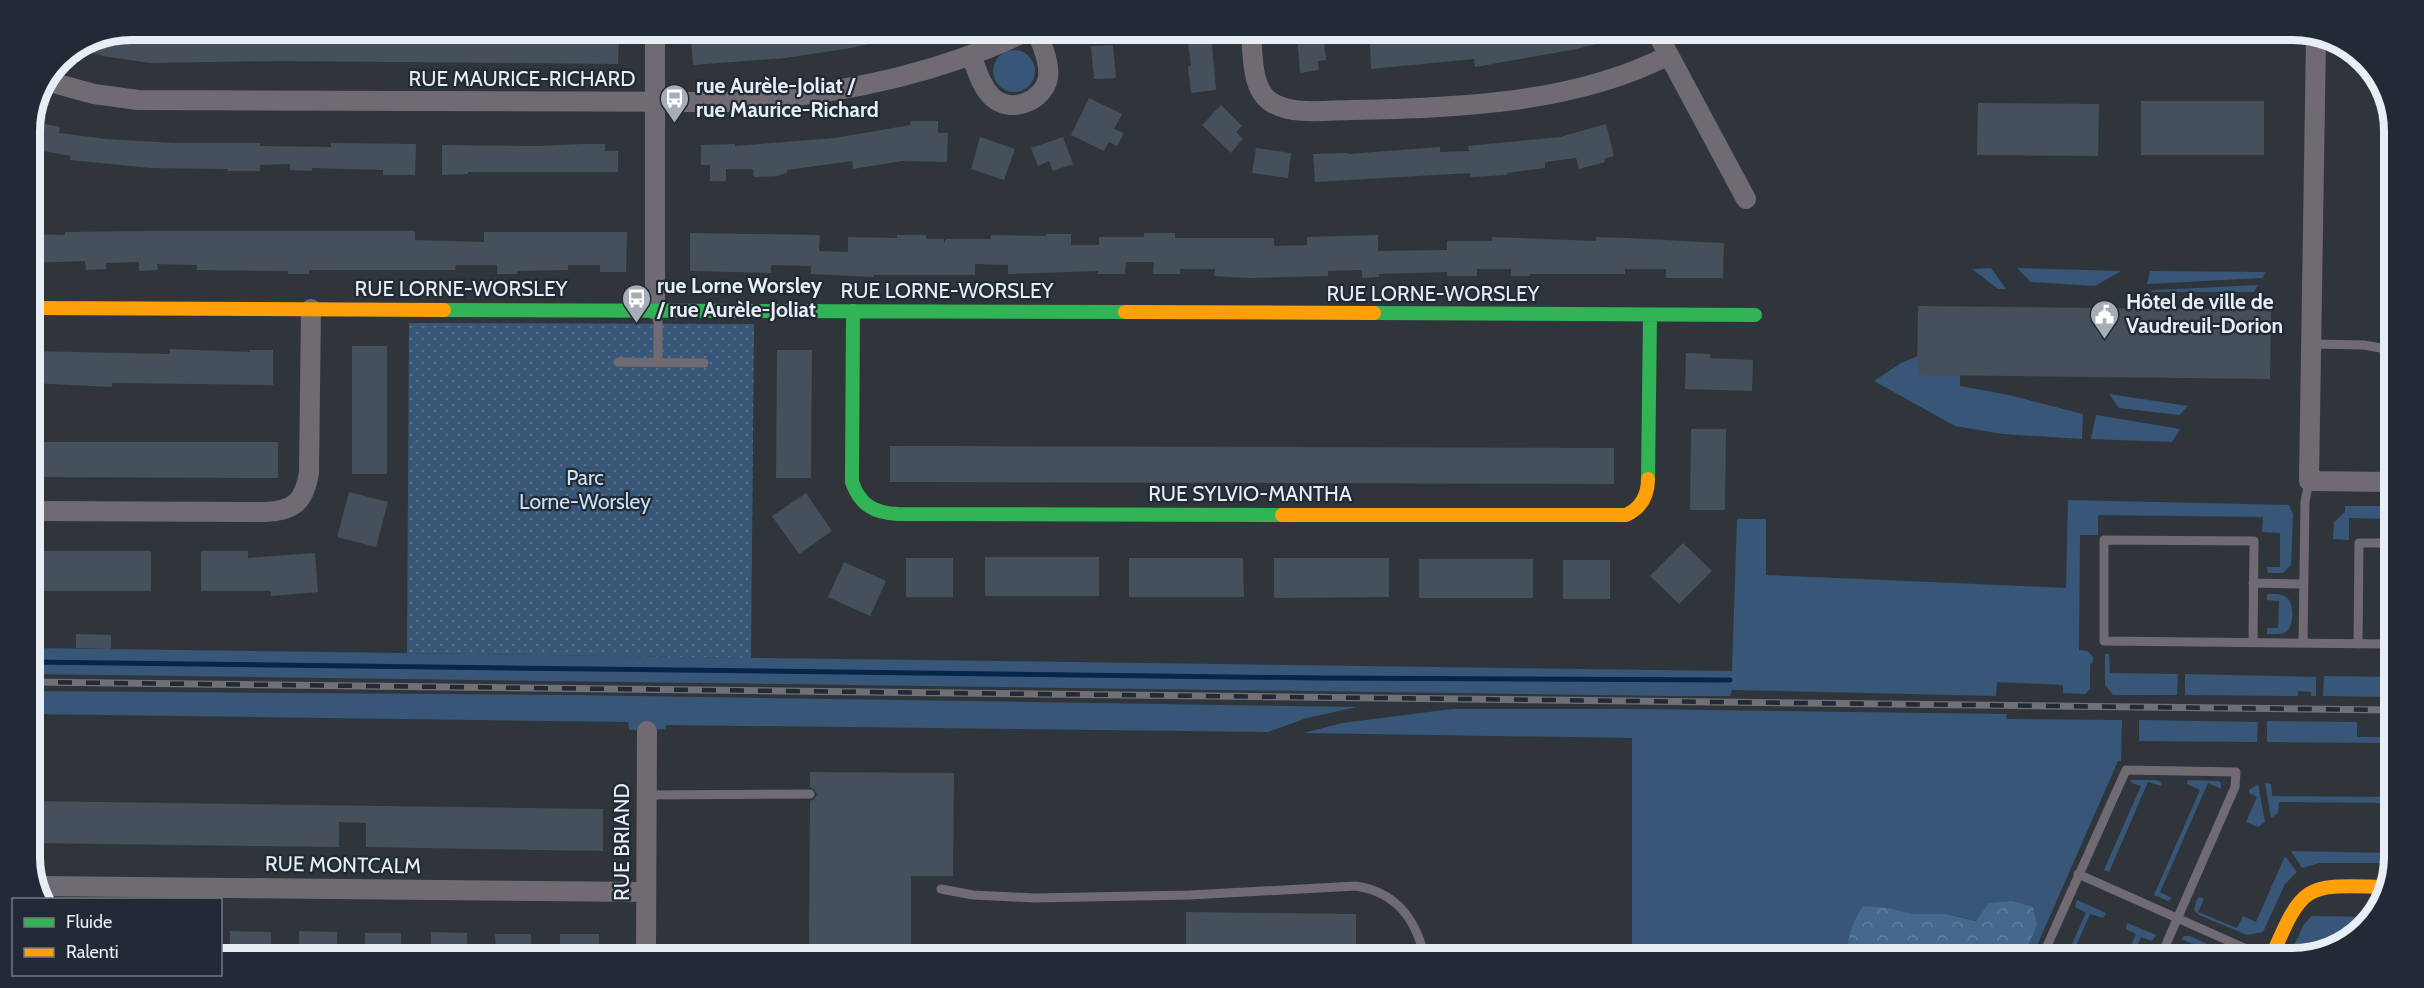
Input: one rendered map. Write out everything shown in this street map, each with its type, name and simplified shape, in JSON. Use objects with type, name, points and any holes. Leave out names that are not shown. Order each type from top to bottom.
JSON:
[{"type":"street","points":[[655,310],[656,40]]},
{"type":"street","name":"RUE MAURICE-RICHARD","points":[[55,83],[94,94],[138,100],[739,102],[818,94],[888,80],[971,55],[1006,40]]},
{"type":"street","points":[[971,55],[985,88],[995,99],[1009,105],[1025,103],[1039,95],[1048,76],[1048,63],[1040,40]]},
{"type":"street","points":[[1252,40],[1256,76],[1262,93],[1271,103],[1303,110],[1425,108],[1532,97],[1621,76],[1669,55]]},
{"type":"street","points":[[1661,40],[1746,199]]},
{"type":"street","points":[[2316,44],[2309,482],[2383,482]]},
{"type":"street","name":"RUE LORNE-WORSLEY","points":[[41,308],[1755,315]]},
{"type":"street","points":[[41,512],[276,512],[293,506],[304,494],[309,473],[311,309]]},
{"type":"street","name":"RUE SYLVIO-MANTHA","points":[[853,311],[852,482],[858,498],[866,508],[875,512],[898,514],[1626,515],[1639,508],[1647,494],[1648,486],[1650,316]]},
{"type":"street","name":"RUE BRIAND","points":[[646,948],[647,731]]},
{"type":"street","name":"RUE MONTCALM","points":[[45,886],[646,892]]},
{"type":"street","points":[[2274,948],[2292,914],[2309,892],[2328,887],[2378,887]]},
{"type":"lane","points":[[655,310],[658,323],[658,362]]},
{"type":"lane","points":[[2312,344],[2364,345],[2383,348]]},
{"type":"lane","points":[[618,362],[704,363]]},
{"type":"lane","points":[[2303,643],[2305,502],[2309,482]]},
{"type":"lane","points":[[2253,642],[2254,541],[2104,540],[2104,641],[2384,644]]},
{"type":"lane","points":[[2358,644],[2359,543],[2384,543]]},
{"type":"lane","points":[[2253,583],[2304,584]]},
{"type":"lane","points":[[2046,948],[2126,770],[2236,772],[2235,787],[2164,948]]},
{"type":"lane","points":[[646,795],[810,794]]},
{"type":"lane","points":[[2079,874],[2246,948]]},
{"type":"lane","points":[[941,889],[982,896],[1035,898],[1190,895],[1356,886],[1381,892],[1394,901],[1405,912],[1416,931],[1422,948]]},
{"type":"green space","points":[[1014,50],[1029,56],[1035,71],[1029,86],[1014,92],[999,86],[993,71],[999,56]]},
{"type":"green space","points":[[1991,268],[2006,289],[1998,289],[1972,269]]},
{"type":"green space","points":[[2017,268],[2121,271],[2095,286],[2031,282]]},
{"type":"green space","points":[[2150,271],[2265,272],[2263,278],[2147,284]]},
{"type":"green space","points":[[2258,285],[2254,292],[2149,292],[2156,290]]},
{"type":"green space","name":"Parc Lorne-Worsley","points":[[409,323],[754,324],[751,658],[407,653]]},
{"type":"green space","points":[[1918,356],[1960,375],[1960,386],[2009,395],[2083,414],[2082,439],[2003,434],[1955,426],[1874,381],[1901,363]]},
{"type":"green space","points":[[2109,394],[2188,406],[2179,415],[2119,408]]},
{"type":"green space","points":[[2096,415],[2180,429],[2172,442],[2091,439]]},
{"type":"green space","points":[[2068,500],[2289,505],[2293,514],[2291,565],[2283,573],[2268,573],[2267,567],[2280,567],[2280,533],[2262,532],[2263,517],[2098,515],[2098,535],[2080,535],[2079,650],[2087,651],[2093,657],[2090,665],[2090,689],[2085,694],[2063,693],[2063,685],[1997,682],[1996,696],[1732,690],[1730,696],[1671,696],[41,674],[41,648],[1732,671],[1737,519],[1766,519],[1766,575],[2066,588]]},
{"type":"green space","points":[[2345,506],[2384,506],[2384,519],[2349,518],[2349,540],[2333,539],[2334,522],[2345,512]]},
{"type":"green space","points":[[2267,594],[2282,595],[2291,604],[2292,620],[2286,632],[2267,634],[2267,628],[2278,628],[2279,601],[2267,600]]},
{"type":"green space","points":[[2105,654],[2109,654],[2110,673],[2178,674],[2177,695],[2113,695],[2105,685]]},
{"type":"green space","points":[[2185,674],[2316,677],[2316,696],[2311,696],[2311,692],[2298,691],[2298,696],[2185,695]]},
{"type":"green space","points":[[2324,676],[2384,677],[2384,697],[2323,696]]},
{"type":"green space","points":[[41,691],[572,695],[1357,707],[1307,718],[1268,732],[666,725],[665,729],[629,730],[628,722],[41,714]]},
{"type":"green space","points":[[1452,709],[2006,714],[2007,719],[2122,720],[2121,761],[2118,761],[2036,948],[2027,948],[2037,926],[1977,921],[1946,914],[1913,914],[1889,908],[1847,948],[1632,948],[1632,738],[1304,733],[1342,723]]},
{"type":"green space","points":[[2139,720],[2258,722],[2257,742],[2139,741]]},
{"type":"green space","points":[[2267,721],[2357,722],[2357,737],[2384,737],[2384,743],[2267,742]]},
{"type":"green space","points":[[2130,780],[2157,780],[2162,786],[2148,782],[2109,872],[2104,870],[2141,786]]},
{"type":"green space","points":[[2188,780],[2218,781],[2221,783],[2221,789],[2208,783],[2160,892],[2172,898],[2168,901],[2154,895],[2200,790],[2187,784]]},
{"type":"green space","points":[[2265,783],[2271,784],[2272,796],[2384,797],[2384,803],[2279,802],[2278,813],[2271,818]]},
{"type":"green space","points":[[2258,784],[2265,822],[2258,827],[2246,822],[2257,797],[2249,793],[2249,790]]},
{"type":"green space","points":[[2291,851],[2384,853],[2383,863],[2319,863],[2302,868]]},
{"type":"green space","points":[[2285,856],[2297,872],[2285,884],[2263,932],[2247,935],[2199,915],[2194,910],[2197,899],[2200,897],[2204,899],[2198,912],[2237,928],[2243,916],[2256,922]]},
{"type":"green space","points":[[2077,900],[2106,913],[2103,918],[2090,914],[2075,948],[2070,948],[2086,913],[2075,907]]},
{"type":"green space","points":[[2012,901],[2033,907],[2037,926],[2027,948],[1848,948],[1853,924],[1863,906],[1889,908],[1913,914],[1946,914],[1976,921],[1989,903]]},
{"type":"green space","points":[[2312,916],[2361,917],[2353,925],[2333,938],[2310,946],[2293,948],[2304,924]]},
{"type":"green space","points":[[2127,923],[2156,935],[2152,941],[2141,937],[2136,948],[2130,948],[2136,934],[2126,929]]},
{"type":"green space","points":[[2184,936],[2190,936],[2216,948],[2201,948],[2181,939]]},
{"type":"building","points":[[131,40],[619,40],[618,64],[278,61],[150,63],[89,52],[102,45]]},
{"type":"building","points":[[691,40],[885,40],[851,48],[785,58],[693,65]]},
{"type":"building","points":[[1188,40],[1212,40],[1216,90],[1191,93],[1188,66],[1191,66]]},
{"type":"building","points":[[1297,40],[1324,40],[1326,60],[1318,61],[1319,70],[1300,73]]},
{"type":"building","points":[[1458,40],[1611,40],[1577,49],[1475,67],[1474,59],[1371,69],[1370,44],[1401,42],[1402,44]]},
{"type":"building","points":[[1113,45],[1116,78],[1094,79],[1091,46]]},
{"type":"building","points":[[1089,98],[1122,114],[1114,129],[1124,133],[1117,146],[1109,142],[1104,151],[1071,135]]},
{"type":"building","points":[[2141,101],[2264,101],[2264,155],[2141,155]]},
{"type":"building","points":[[1978,103],[2099,104],[2098,156],[1977,155]]},
{"type":"building","points":[[1221,105],[1242,126],[1236,132],[1243,139],[1231,153],[1202,125]]},
{"type":"building","points":[[911,121],[938,121],[938,133],[948,133],[947,162],[902,161],[853,169],[852,161],[787,170],[787,173],[777,176],[754,177],[753,169],[726,169],[726,181],[710,181],[710,165],[701,165],[701,145],[735,144],[735,146],[835,138],[910,125]]},
{"type":"building","points":[[41,123],[60,127],[59,133],[106,139],[175,143],[260,143],[260,146],[331,147],[331,143],[416,144],[415,175],[383,175],[383,170],[312,168],[312,171],[290,170],[290,164],[260,165],[260,171],[151,168],[70,160],[71,156],[41,150]]},
{"type":"building","points":[[1606,124],[1614,156],[1604,159],[1605,162],[1579,169],[1576,158],[1545,162],[1545,168],[1507,173],[1507,175],[1471,177],[1470,173],[1315,182],[1313,154],[1348,154],[1440,147],[1440,152],[1469,151],[1468,146],[1560,137]]},
{"type":"building","points":[[980,137],[1015,149],[1004,180],[971,169]]},
{"type":"building","points":[[1063,137],[1073,164],[1053,171],[1049,161],[1038,166],[1031,148]]},
{"type":"building","points":[[605,144],[605,151],[618,151],[618,172],[468,172],[468,174],[442,175],[442,145]]},
{"type":"building","points":[[1256,148],[1291,153],[1288,178],[1252,173]]},
{"type":"building","points":[[415,231],[415,240],[484,242],[484,232],[627,232],[626,272],[600,272],[600,265],[568,265],[568,270],[517,271],[517,274],[497,274],[497,265],[456,265],[455,270],[309,270],[309,274],[288,274],[288,271],[197,270],[197,265],[157,264],[158,270],[139,271],[139,262],[106,263],[106,269],[86,270],[85,261],[41,263],[41,234],[65,235],[65,232]]},
{"type":"building","points":[[690,233],[820,235],[819,251],[848,252],[848,237],[897,238],[897,235],[926,235],[926,239],[944,239],[944,244],[946,239],[991,239],[991,235],[1071,234],[1071,245],[1099,245],[1099,237],[1144,237],[1144,233],[1175,233],[1175,238],[1274,238],[1274,246],[1307,245],[1307,237],[1378,235],[1378,251],[1447,250],[1447,241],[1492,241],[1492,237],[1596,241],[1596,237],[1724,243],[1723,278],[1666,278],[1666,269],[1625,269],[1625,274],[1511,276],[1511,269],[1477,269],[1477,276],[1447,276],[1447,272],[1379,274],[1379,277],[1362,278],[1362,270],[1328,271],[1328,276],[1249,278],[1214,276],[1215,269],[1180,269],[1180,274],[1153,274],[1154,262],[1126,262],[1125,274],[1098,274],[1098,271],[1008,274],[1008,265],[975,264],[975,275],[874,275],[874,277],[811,274],[811,266],[771,265],[771,273],[690,271]]},
{"type":"building","points":[[1918,306],[2271,310],[2270,379],[1917,375]]},
{"type":"building","points":[[352,346],[387,346],[387,474],[352,474]]},
{"type":"building","points":[[170,349],[250,352],[250,350],[273,350],[273,385],[112,383],[112,387],[41,384],[41,351],[170,354]]},
{"type":"building","points":[[777,350],[812,350],[811,478],[776,478]]},
{"type":"building","points":[[1686,353],[1710,354],[1710,358],[1753,360],[1752,391],[1685,389]]},
{"type":"building","points":[[1691,429],[1726,429],[1725,510],[1690,510]]},
{"type":"building","points":[[41,442],[278,442],[278,478],[41,477]]},
{"type":"building","points":[[890,446],[1614,448],[1614,484],[890,482]]},
{"type":"building","points":[[349,492],[388,502],[376,547],[337,537]]},
{"type":"building","points":[[806,493],[832,531],[799,554],[772,516]]},
{"type":"building","points":[[1683,543],[1712,571],[1679,604],[1650,576]]},
{"type":"building","points":[[41,551],[151,551],[151,591],[41,591]]},
{"type":"building","points":[[201,551],[248,551],[248,558],[315,553],[318,592],[271,596],[271,591],[201,591]]},
{"type":"building","points":[[985,557],[1099,557],[1099,596],[985,596]]},
{"type":"building","points":[[906,558],[953,558],[953,597],[906,597]]},
{"type":"building","points":[[1129,558],[1243,558],[1244,597],[1129,597]]},
{"type":"building","points":[[1274,558],[1389,558],[1389,597],[1274,598]]},
{"type":"building","points":[[1419,559],[1533,559],[1533,598],[1419,598]]},
{"type":"building","points":[[1563,560],[1610,560],[1610,599],[1563,599]]},
{"type":"building","points":[[844,562],[886,581],[870,616],[828,597]]},
{"type":"building","points":[[76,634],[111,635],[111,649],[76,648]]},
{"type":"building","points":[[810,772],[954,773],[953,876],[911,876],[911,948],[809,948],[810,801],[817,795],[810,787]]},
{"type":"building","points":[[41,801],[603,809],[603,851],[366,847],[366,823],[339,822],[339,847],[41,843]]},
{"type":"building","points":[[1186,912],[1356,914],[1356,948],[1186,948]]},
{"type":"building","points":[[230,931],[271,932],[271,948],[230,948]]},
{"type":"building","points":[[299,931],[337,932],[337,948],[299,948]]},
{"type":"building","points":[[431,932],[467,933],[467,948],[431,948]]},
{"type":"building","points":[[365,933],[401,933],[401,948],[365,948]]},
{"type":"building","points":[[495,934],[531,934],[531,948],[496,948]]},
{"type":"building","points":[[560,934],[599,934],[599,948],[560,948]]},
{"type":"waterway","points":[[41,662],[1321,678],[1730,680]]},
{"type":"railway","points":[[41,682],[2384,710]]},
{"type":"traffic: fast","points":[[444,310],[1125,312]]},
{"type":"traffic: fast","points":[[853,311],[852,482],[859,497],[875,510],[898,514],[1282,515]]},
{"type":"traffic: fast","points":[[1374,313],[1755,315]]},
{"type":"traffic: fast","points":[[1648,479],[1650,316]]},
{"type":"traffic: slow","points":[[41,308],[444,310]]},
{"type":"traffic: slow","points":[[1125,312],[1374,313]]},
{"type":"traffic: slow","points":[[1282,515],[1626,515],[1643,501],[1648,479]]},
{"type":"traffic: slow","points":[[2275,948],[2292,914],[2301,901],[2311,893],[2323,888],[2339,886],[2378,887]]},
{"type":"place","name":"rue Aurèle-Joliat / rue Maurice-Richard","points":[[675,124]]},
{"type":"place","name":"rue Lorne Worsley / rue Aurèle-Joliat","points":[[636,324]]},
{"type":"place","name":"Hôtel de ville de Vaudreuil-Dorion","points":[[2105,340]]}]
